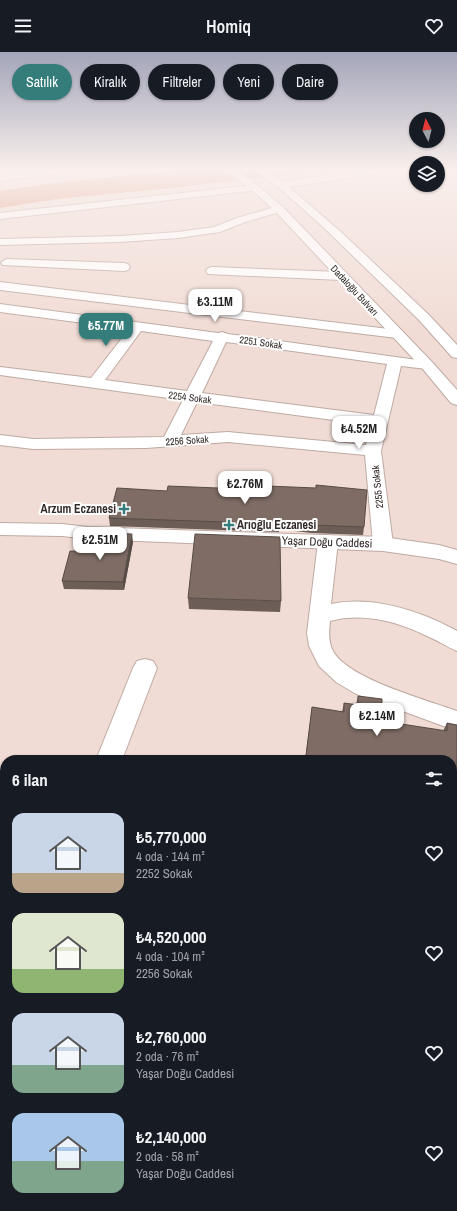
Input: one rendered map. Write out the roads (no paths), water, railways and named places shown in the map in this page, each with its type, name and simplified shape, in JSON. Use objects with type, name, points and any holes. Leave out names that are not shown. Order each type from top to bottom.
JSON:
[{"type":"street","points":[[0,242],[178,235],[216,230],[231,224]]},
{"type":"street","name":"Dadaloğlu Bulvarı","points":[[294,224],[341,276],[427,365],[457,400]]},
{"type":"street","points":[[324,224],[452,344],[457,354]]},
{"type":"street","points":[[142,247],[151,237]]},
{"type":"street","points":[[104,299],[124,267],[133,257]]},
{"type":"street","points":[[7,263],[124,267]]},
{"type":"street","points":[[212,271],[341,276]]},
{"type":"street","points":[[0,286],[396,334]]},
{"type":"street","name":"2251 Sokak","points":[[0,308],[222,336],[427,365]]},
{"type":"street","points":[[94,384],[138,326]]},
{"type":"street","points":[[170,441],[222,336]]},
{"type":"street","name":"2255 Sokak","points":[[383,544],[373,451],[395,361]]},
{"type":"street","name":"2254 Sokak","points":[[0,371],[380,421]]},
{"type":"street","name":"2256 Sokak","points":[[0,440],[33,444],[170,441],[228,437],[373,451]]},
{"type":"street","name":"Yaşar Doğu Caddesi","points":[[0,529],[62,530],[88,533],[383,544],[451,554]]},
{"type":"street","points":[[328,542],[322,583],[318,631],[320,647],[330,664],[340,673],[364,687],[457,721]]},
{"type":"street","points":[[320,615],[359,609],[380,612],[429,626],[457,642]]},
{"type":"street","points":[[111,755],[145,668]]},
{"type":"place","name":"Arzum Eczanesi","points":[[124,509]]},
{"type":"place","name":"Arıoğlu Eczanesi","points":[[229,525]]}]
